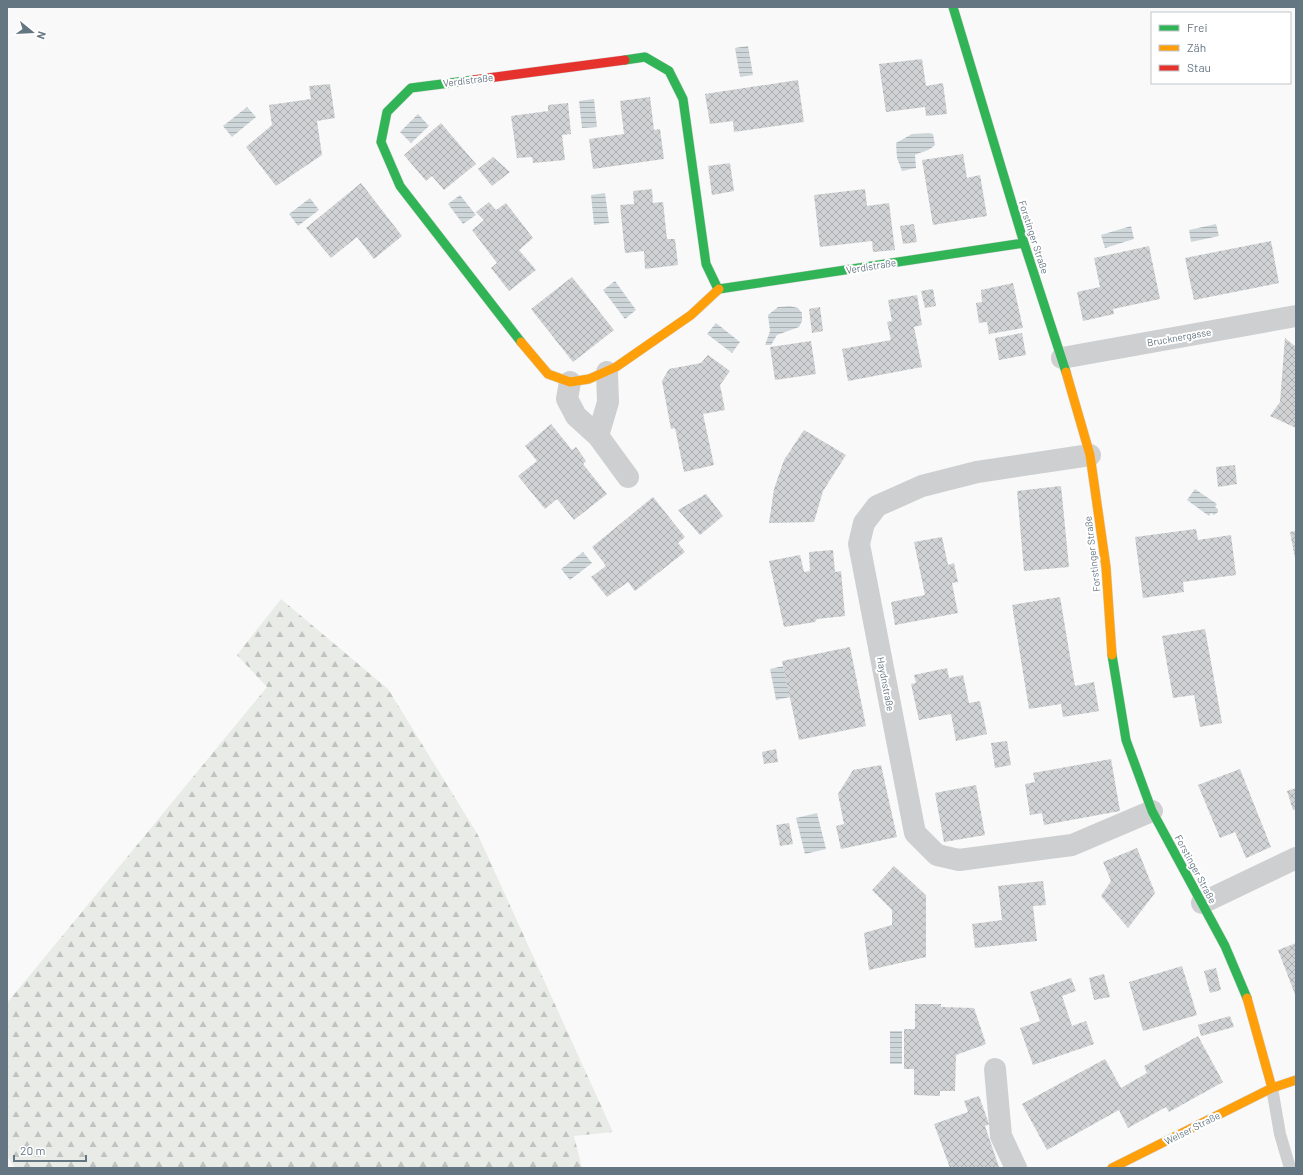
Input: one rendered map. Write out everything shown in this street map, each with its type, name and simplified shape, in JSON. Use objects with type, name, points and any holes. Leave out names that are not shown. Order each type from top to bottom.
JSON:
[{"type":"street","name":"Forstinger Straße","points":[[953,7],[1024,243],[1062,358],[1090,455],[1106,567],[1112,657],[1126,740],[1152,811],[1225,946],[1249,1002],[1272,1088]]},
{"type":"street","name":"Verdistraße","points":[[718,289],[706,264],[683,100],[669,71],[645,57],[411,88],[387,112],[381,142],[400,186],[548,374],[570,382],[588,379],[608,372],[616,367],[690,316],[718,289],[1024,243]]},
{"type":"street","name":"Brucknergasse","points":[[1062,358],[1296,316]]},
{"type":"street","points":[[598,436],[608,402],[608,372]]},
{"type":"street","points":[[570,382],[567,399],[576,416],[598,436],[628,477]]},
{"type":"street","name":"Haydnstraße","points":[[1090,455],[978,472],[922,486],[877,506],[864,523],[858,544],[915,833],[937,855],[959,860],[1072,845],[1152,811]]},
{"type":"street","points":[[1202,903],[1296,858]]},
{"type":"street","points":[[995,1069],[1001,1136],[1016,1168]]},
{"type":"street","name":"Welser Straße","points":[[1112,1168],[1272,1088],[1296,1080]]},
{"type":"lane","points":[[1272,1088],[1280,1134],[1290,1168]]},
{"type":"green space","points":[[281,599],[388,689],[478,835],[613,1132],[574,1136],[582,1168],[15,1168],[7,1156],[7,1003],[267,687],[237,655]]},
{"type":"shaded area","points":[[748,46],[753,75],[740,77],[735,48]]},
{"type":"shaded area","points":[[594,99],[597,127],[582,128],[579,101]]},
{"type":"shaded area","points":[[247,107],[256,117],[232,137],[223,126]]},
{"type":"shaded area","points":[[418,114],[429,126],[411,143],[400,132]]},
{"type":"shaded area","points":[[912,134],[933,134],[935,145],[915,155],[916,168],[902,171],[897,158],[896,143]]},
{"type":"shaded area","points":[[605,193],[609,223],[594,225],[591,195]]},
{"type":"shaded area","points":[[460,195],[476,215],[463,224],[448,204]]},
{"type":"shaded area","points":[[310,198],[319,210],[298,226],[289,214]]},
{"type":"shaded area","points":[[1216,224],[1219,236],[1191,242],[1189,230]]},
{"type":"shaded area","points":[[1131,226],[1134,239],[1105,248],[1101,235]]},
{"type":"shaded area","points":[[615,281],[636,310],[625,319],[603,290]]},
{"type":"shaded area","points":[[790,306],[798,308],[802,313],[802,321],[799,327],[777,335],[771,345],[765,345],[770,331],[768,315],[778,307]]},
{"type":"shaded area","points":[[716,323],[740,342],[732,353],[707,334]]},
{"type":"shaded area","points":[[1195,489],[1217,504],[1215,507],[1218,509],[1218,512],[1214,515],[1211,513],[1209,516],[1187,500]]},
{"type":"shaded area","points":[[583,552],[592,563],[570,580],[561,569]]},
{"type":"shaded area","points":[[783,666],[790,697],[776,700],[770,669]]},
{"type":"shaded area","points":[[817,813],[826,849],[805,854],[796,818]]},
{"type":"shaded area","points":[[890,1031],[902,1031],[902,1064],[890,1064]]},
{"type":"building","points":[[922,59],[926,86],[943,83],[947,114],[926,116],[925,107],[886,112],[879,64]]},
{"type":"building","points":[[798,80],[804,122],[734,132],[733,121],[710,124],[705,94]]},
{"type":"building","points":[[330,84],[335,118],[317,121],[322,155],[276,186],[246,147],[272,125],[269,105],[311,99],[309,86]]},
{"type":"building","points":[[650,97],[654,130],[660,129],[664,159],[593,169],[589,139],[624,134],[620,101]]},
{"type":"building","points":[[568,103],[571,134],[562,135],[565,160],[533,163],[532,157],[517,158],[511,116],[548,111],[548,105]]},
{"type":"building","points":[[441,123],[476,164],[444,190],[432,176],[426,181],[404,155]]},
{"type":"building","points":[[963,154],[967,178],[980,175],[987,216],[933,225],[922,160]]},
{"type":"building","points":[[493,157],[510,172],[492,186],[478,169]]},
{"type":"building","points":[[730,163],[734,191],[712,195],[708,166]]},
{"type":"building","points":[[361,183],[402,236],[374,259],[357,237],[331,258],[306,228]]},
{"type":"building","points":[[652,189],[653,203],[663,202],[667,239],[675,239],[678,265],[645,269],[644,251],[625,253],[620,205],[634,204],[633,191]]},
{"type":"building","points":[[865,189],[867,206],[889,203],[895,250],[873,252],[872,241],[820,247],[814,195]]},
{"type":"building","points":[[489,202],[496,210],[506,203],[533,238],[519,250],[536,270],[509,291],[491,268],[497,263],[472,230],[484,220],[476,212]]},
{"type":"building","points":[[914,224],[917,242],[903,244],[900,226]]},
{"type":"building","points":[[1271,241],[1279,283],[1194,300],[1185,258]]},
{"type":"building","points":[[1149,246],[1160,299],[1113,309],[1114,314],[1083,321],[1077,292],[1100,287],[1094,258]]},
{"type":"building","points":[[572,277],[614,330],[573,362],[531,309]]},
{"type":"building","points":[[1013,283],[1023,328],[989,334],[987,322],[979,323],[976,303],[982,302],[981,290]]},
{"type":"building","points":[[933,289],[936,306],[925,308],[921,291]]},
{"type":"building","points":[[917,295],[922,325],[914,327],[922,367],[848,381],[842,349],[891,340],[887,322],[892,321],[888,300]]},
{"type":"building","points":[[820,307],[823,331],[812,333],[809,309]]},
{"type":"building","points":[[1022,333],[1026,355],[999,360],[995,338]]},
{"type":"building","points":[[1285,338],[1296,347],[1296,428],[1270,416],[1280,402]]},
{"type":"building","points":[[811,341],[816,374],[775,380],[770,347]]},
{"type":"building","points":[[708,355],[730,371],[720,385],[725,410],[703,414],[714,465],[684,472],[675,428],[671,429],[662,381],[669,369],[701,363]]},
{"type":"building","points":[[551,424],[572,450],[576,447],[586,461],[583,464],[607,494],[574,520],[557,499],[545,509],[518,476],[537,461],[525,446]]},
{"type":"building","points":[[804,430],[846,455],[823,491],[814,522],[769,523],[774,489],[784,460]]},
{"type":"building","points":[[1235,465],[1237,484],[1218,487],[1216,467]]},
{"type":"building","points":[[1061,486],[1069,567],[1024,571],[1017,491]]},
{"type":"building","points":[[706,494],[723,516],[700,535],[678,510]]},
{"type":"building","points":[[653,497],[685,537],[678,543],[685,552],[635,591],[628,582],[607,597],[591,577],[606,566],[592,547]]},
{"type":"building","points":[[1196,529],[1198,540],[1231,535],[1236,575],[1183,582],[1184,592],[1143,598],[1135,537]]},
{"type":"building","points":[[1296,531],[1296,558],[1295,558],[1290,532]]},
{"type":"building","points":[[942,537],[948,565],[954,563],[958,582],[952,583],[958,613],[895,625],[891,602],[925,595],[914,542]]},
{"type":"building","points":[[833,550],[835,572],[841,571],[845,616],[817,619],[815,622],[784,627],[769,561],[800,555],[804,572],[810,571],[809,552]]},
{"type":"building","points":[[1060,597],[1075,686],[1094,682],[1099,711],[1063,717],[1061,704],[1029,709],[1012,605]]},
{"type":"building","points":[[1205,629],[1222,723],[1200,727],[1194,695],[1173,698],[1162,636]]},
{"type":"building","points":[[850,647],[866,726],[799,740],[782,661]]},
{"type":"building","points":[[947,668],[949,678],[963,675],[969,703],[980,701],[987,734],[956,741],[951,714],[919,720],[911,684],[916,683],[914,675]]},
{"type":"building","points":[[1007,741],[1011,765],[995,768],[991,743]]},
{"type":"building","points":[[776,749],[778,762],[764,764],[762,752]]},
{"type":"building","points":[[1111,759],[1120,811],[1044,825],[1042,813],[1030,815],[1025,784],[1035,782],[1033,773]]},
{"type":"building","points":[[881,765],[897,837],[841,849],[836,826],[844,824],[838,794],[853,770]]},
{"type":"building","points":[[1240,769],[1271,847],[1246,858],[1235,832],[1220,838],[1198,785]]},
{"type":"building","points":[[976,785],[985,835],[944,842],[935,793]]},
{"type":"building","points":[[1296,788],[1296,809],[1293,810],[1287,791]]},
{"type":"building","points":[[789,823],[793,844],[780,846],[776,825]]},
{"type":"building","points":[[1137,848],[1155,893],[1128,928],[1101,896],[1111,881],[1103,862]]},
{"type":"building","points":[[894,866],[926,895],[926,957],[869,970],[864,933],[892,925],[892,910],[872,890]]},
{"type":"building","points":[[1043,881],[1046,905],[1033,906],[1037,941],[975,948],[972,924],[1002,920],[998,886]]},
{"type":"building","points":[[1296,943],[1296,997],[1278,950]]},
{"type":"building","points":[[1182,966],[1197,1015],[1143,1031],[1129,982]]},
{"type":"building","points":[[1216,968],[1221,990],[1210,993],[1204,971]]},
{"type":"building","points":[[1104,974],[1110,997],[1094,1000],[1089,978]]},
{"type":"building","points":[[1071,978],[1076,991],[1062,996],[1072,1026],[1086,1021],[1094,1044],[1033,1065],[1020,1028],[1040,1021],[1030,992]]},
{"type":"building","points":[[915,1004],[941,1004],[941,1007],[974,1008],[986,1044],[956,1055],[955,1091],[940,1091],[940,1096],[914,1095],[914,1069],[904,1069],[904,1029],[915,1029]]},
{"type":"building","points":[[1230,1016],[1234,1027],[1201,1036],[1198,1025]]},
{"type":"building","points":[[1198,1036],[1223,1082],[1169,1112],[1166,1107],[1128,1128],[1119,1110],[1047,1150],[1022,1104],[1105,1059],[1121,1088],[1147,1073],[1144,1066]]},
{"type":"building","points":[[979,1096],[989,1124],[985,1126],[999,1167],[950,1168],[934,1124],[968,1112],[964,1101]]},
{"type":"traffic: fast","points":[[953,7],[1024,243],[1066,372]]},
{"type":"traffic: fast","points":[[625,60],[645,57],[669,71],[683,99],[706,264],[718,289]]},
{"type":"traffic: fast","points":[[473,80],[411,88],[387,112],[381,142],[400,186],[521,342]]},
{"type":"traffic: fast","points":[[719,289],[1024,243]]},
{"type":"traffic: fast","points":[[1112,655],[1126,740],[1152,811],[1225,946],[1247,998]]},
{"type":"traffic: slow","points":[[521,342],[548,374],[570,382],[589,379],[616,367],[691,315],[719,289]]},
{"type":"traffic: slow","points":[[1066,372],[1090,455],[1106,567],[1112,655]]},
{"type":"traffic: slow","points":[[1247,998],[1272,1088]]},
{"type":"traffic: slow","points":[[1112,1168],[1272,1088],[1296,1080]]},
{"type":"traffic: jam","points":[[473,80],[625,60]]}]
